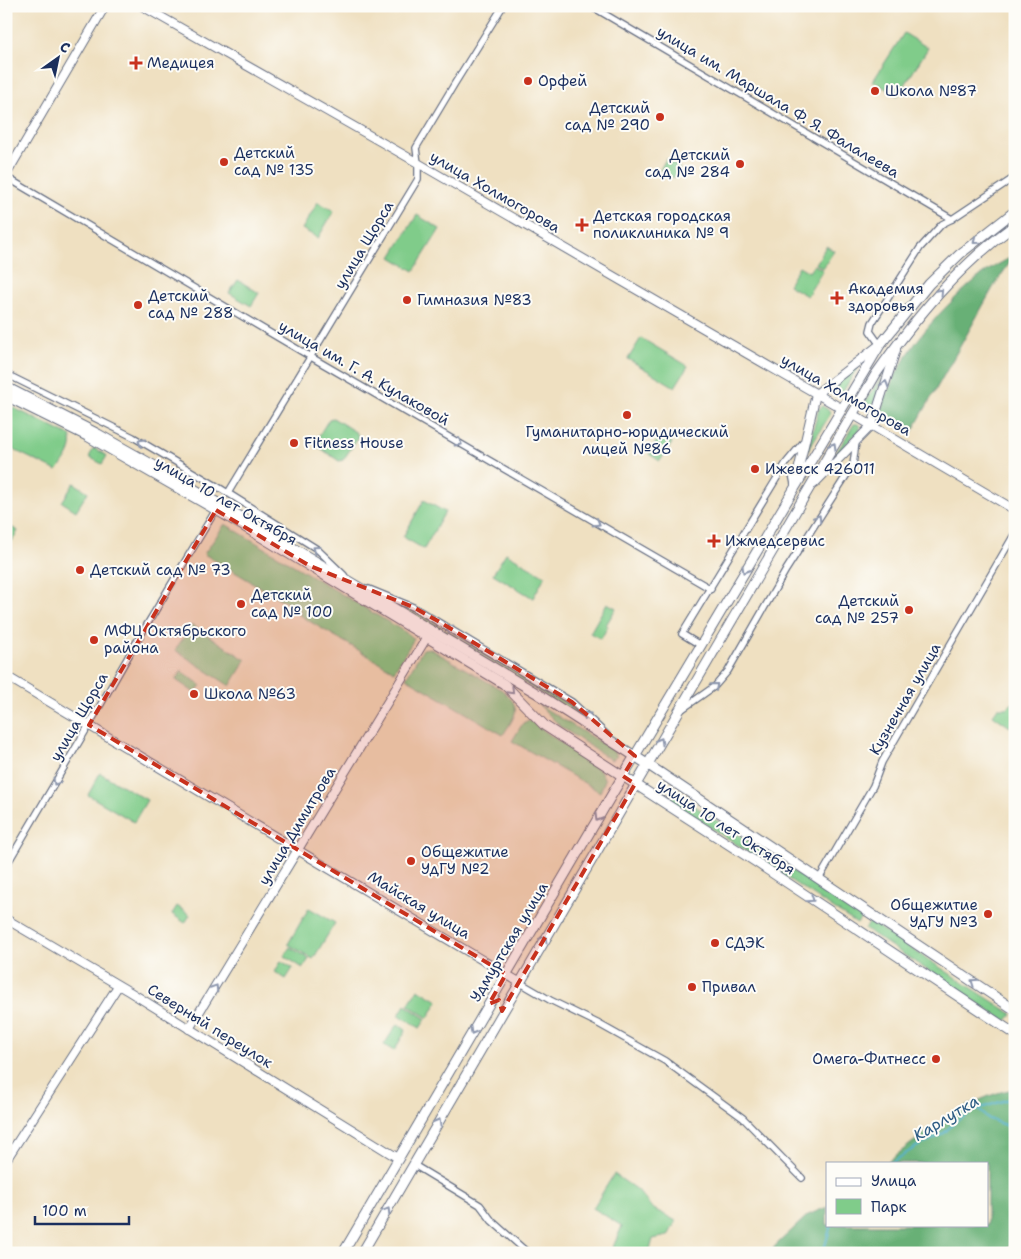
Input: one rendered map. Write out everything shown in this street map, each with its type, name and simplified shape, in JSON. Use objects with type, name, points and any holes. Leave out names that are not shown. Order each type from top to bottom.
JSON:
[{"type":"main road","name":"Удмуртская улица","points":[[343,1253],[794,486],[880,345],[929,284],[960,254],[1015,211]]},
{"type":"main road","name":"Удмуртская улица","points":[[362,1253],[852,414],[898,342],[927,306],[987,245],[1015,225]]},
{"type":"main road","name":"улица 10 лет Октября","points":[[6,387],[98,434],[430,634],[538,694],[635,756],[1015,1010]]},
{"type":"main road","name":"улица 10 лет Октября","points":[[6,396],[87,436],[352,582],[504,684],[545,726],[1012,1029]]},
{"type":"main road","name":"улица Холмогорова","points":[[841,408],[852,414]]},
{"type":"main road","points":[[489,1004],[494,1002],[498,1004],[501,1006],[502,1011]]},
{"type":"street","points":[[6,176],[105,6]]},
{"type":"street","name":"улица Холмогорова","points":[[142,6],[404,154],[841,408]]},
{"type":"street","points":[[404,154],[416,148],[503,6]]},
{"type":"street","name":"улица им. Маршала Ф. Я. Фалалеева","points":[[591,6],[952,219]]},
{"type":"street","points":[[416,148],[418,179]]},
{"type":"street","name":"улица Щорса","points":[[228,493],[418,179],[427,168]]},
{"type":"street","name":"улица им. Г. А. Кулаковой","points":[[6,176],[311,357],[711,589]]},
{"type":"street","points":[[794,486],[816,394],[880,345],[870,331],[872,322],[920,248],[942,224],[1015,177]]},
{"type":"street","points":[[806,492],[872,425],[898,342]]},
{"type":"street","name":"улица 10 лет Октября","points":[[6,374],[133,437],[228,493],[317,549],[352,582],[413,607],[572,702],[622,748]]},
{"type":"street","name":"улица Холмогорова","points":[[852,414],[1015,510]]},
{"type":"street","points":[[700,645],[682,634],[783,469],[797,448],[805,440]]},
{"type":"street","name":"Удмуртская улица","points":[[676,715],[716,686],[728,671],[786,570],[853,465],[856,441]]},
{"type":"street","points":[[783,469],[792,474],[794,486]]},
{"type":"street","name":"улица Щорса","points":[[6,866],[218,507]]},
{"type":"street","name":"Кузнечная улица","points":[[819,879],[873,786],[882,762],[1015,533]]},
{"type":"street","name":"улица Димитрова","points":[[190,1029],[430,634]]},
{"type":"street","name":"Майская улица","points":[[6,676],[550,1000],[597,1023],[664,1061],[743,1118],[802,1178]]},
{"type":"street","name":"Северный переулок","points":[[6,919],[190,1029],[398,1158]]},
{"type":"street","points":[[6,1160],[118,986]]},
{"type":"street","points":[[414,1165],[480,1205],[492,1221],[528,1253]]},
{"type":"highlighted area","points":[[216,510],[310,566],[413,607],[438,621],[572,702],[635,756],[623,776],[635,784],[502,1011],[499,1000],[489,1004],[506,974],[89,725]]},
{"type":"green space","points":[[904,33],[928,48],[898,96],[873,81]]},
{"type":"green space","points":[[666,159],[680,168],[674,178],[660,170]]},
{"type":"green space","points":[[318,202],[334,211],[318,238],[302,229]]},
{"type":"green space","points":[[417,215],[440,229],[414,271],[391,257]]},
{"type":"green space","points":[[826,246],[834,251],[823,268],[816,264]]},
{"type":"green space","points":[[1015,255],[994,286],[912,432],[880,414],[896,374],[919,338],[947,306],[979,277]]},
{"type":"green space","points":[[814,265],[823,270],[807,296],[788,285],[799,266],[809,272]]},
{"type":"green space","points":[[238,280],[259,293],[251,306],[229,293]]},
{"type":"green space","points":[[641,338],[688,366],[675,387],[628,359]]},
{"type":"green space","points":[[859,365],[841,395],[835,396],[832,394],[831,388]]},
{"type":"green space","points":[[882,375],[873,407],[871,410],[867,409],[864,404]]},
{"type":"green space","points":[[822,406],[829,410],[830,415],[807,451],[819,409]]},
{"type":"green space","points":[[12,407],[70,436],[70,450],[57,471],[6,446],[6,420],[11,421]]},
{"type":"green space","points":[[333,418],[357,433],[358,438],[343,460],[339,461],[316,445],[315,442],[329,419]]},
{"type":"green space","points":[[854,424],[860,426],[860,430],[834,457]]},
{"type":"green space","points":[[660,436],[672,443],[660,461],[649,454]]},
{"type":"green space","points":[[94,448],[107,456],[102,464],[89,457]]},
{"type":"green space","points":[[74,483],[88,492],[76,511],[62,502]]},
{"type":"green space","points":[[424,500],[445,512],[424,549],[403,537]]},
{"type":"green space","points":[[6,524],[18,531],[6,551]]},
{"type":"green space","points":[[225,524],[410,635],[414,639],[394,671],[299,615],[301,611],[204,554]]},
{"type":"green space","points":[[506,553],[545,576],[533,598],[493,574]]},
{"type":"green space","points":[[382,597],[414,611],[575,706],[588,722]]},
{"type":"green space","points":[[607,603],[616,608],[606,625],[608,626],[601,639],[590,633]]},
{"type":"green space","points":[[192,625],[246,660],[230,686],[175,650]]},
{"type":"green space","points":[[429,648],[502,690],[509,696],[515,711],[503,735],[406,678],[423,649]]},
{"type":"green space","points":[[181,671],[201,685],[195,693],[176,680]]},
{"type":"green space","points":[[1014,702],[1015,719],[1010,727],[993,715],[998,708],[1007,708]]},
{"type":"green space","points":[[538,704],[614,751],[617,756],[611,760],[561,727]]},
{"type":"green space","points":[[529,720],[600,770],[605,780],[600,792],[512,741],[523,723]]},
{"type":"green space","points":[[100,773],[147,800],[134,822],[88,795]]},
{"type":"green space","points":[[675,793],[862,916],[857,924],[670,801]]},
{"type":"green space","points":[[177,906],[190,915],[185,923],[172,914]]},
{"type":"green space","points":[[309,908],[335,923],[313,959],[288,944]]},
{"type":"green space","points":[[870,922],[1012,1014],[1006,1022],[865,929]]},
{"type":"green space","points":[[290,947],[309,959],[303,968],[284,956]]},
{"type":"green space","points":[[281,961],[293,968],[286,979],[275,972]]},
{"type":"green space","points":[[418,989],[438,1001],[428,1018],[408,1005]]},
{"type":"green space","points":[[405,1005],[426,1019],[420,1028],[399,1015]]},
{"type":"green space","points":[[397,1024],[406,1030],[394,1051],[384,1045]]},
{"type":"green space","points":[[1015,1089],[1015,1242],[1000,1253],[771,1253],[775,1246],[808,1215],[826,1207],[826,1226],[988,1226],[988,1162],[887,1162],[947,1118],[981,1099]]},
{"type":"green space","points":[[614,1174],[637,1190],[652,1208],[676,1221],[668,1236],[653,1239],[650,1250],[642,1253],[611,1252],[622,1226],[593,1208]]},
{"type":"waterway","name":"Карлутка","points":[[893,1162],[916,1147],[943,1134],[955,1122],[978,1109],[1015,1097]]},
{"type":"waterway","points":[[978,1109],[989,1119],[1015,1129]]},
{"type":"waterway","name":"Карлутка","points":[[823,1253],[831,1226]]},
{"type":"place","name":"Медицея","points":[[136,63]]},
{"type":"place","name":"Орфей","points":[[528,81]]},
{"type":"place","name":"Школа №87","points":[[875,91]]},
{"type":"place","name":"Детский сад № 290","points":[[660,117]]},
{"type":"place","name":"Детский сад № 135","points":[[224,162]]},
{"type":"place","name":"Детский сад № 284","points":[[740,164]]},
{"type":"place","name":"Детская городская поликлиника № 9","points":[[582,225]]},
{"type":"place","name":"Академия здоровья","points":[[837,298]]},
{"type":"place","name":"Гимназия №83","points":[[407,300]]},
{"type":"place","name":"Детский сад № 288","points":[[138,305]]},
{"type":"place","name":"Гуманитарно-юридический лицей №86","points":[[627,415]]},
{"type":"place","name":"Fitness House","points":[[294,443]]},
{"type":"place","name":"Ижевск 426011","points":[[755,469]]},
{"type":"place","name":"Ижмедсервис","points":[[714,541]]},
{"type":"place","name":"Детский сад № 73","points":[[80,570]]},
{"type":"place","name":"Детский сад № 100","points":[[241,604]]},
{"type":"place","name":"Детский сад № 257","points":[[909,610]]},
{"type":"place","name":"МФЦ Октябрьского района","points":[[94,640]]},
{"type":"place","name":"Школа №63","points":[[194,694]]},
{"type":"place","name":"Общежитие УдГУ №2","points":[[411,861]]},
{"type":"place","name":"Общежитие УдГУ №3","points":[[988,914]]},
{"type":"place","name":"СДЭК","points":[[715,943]]},
{"type":"place","name":"Привал","points":[[692,987]]},
{"type":"place","name":"Омега-Фитнесс","points":[[936,1059]]}]
